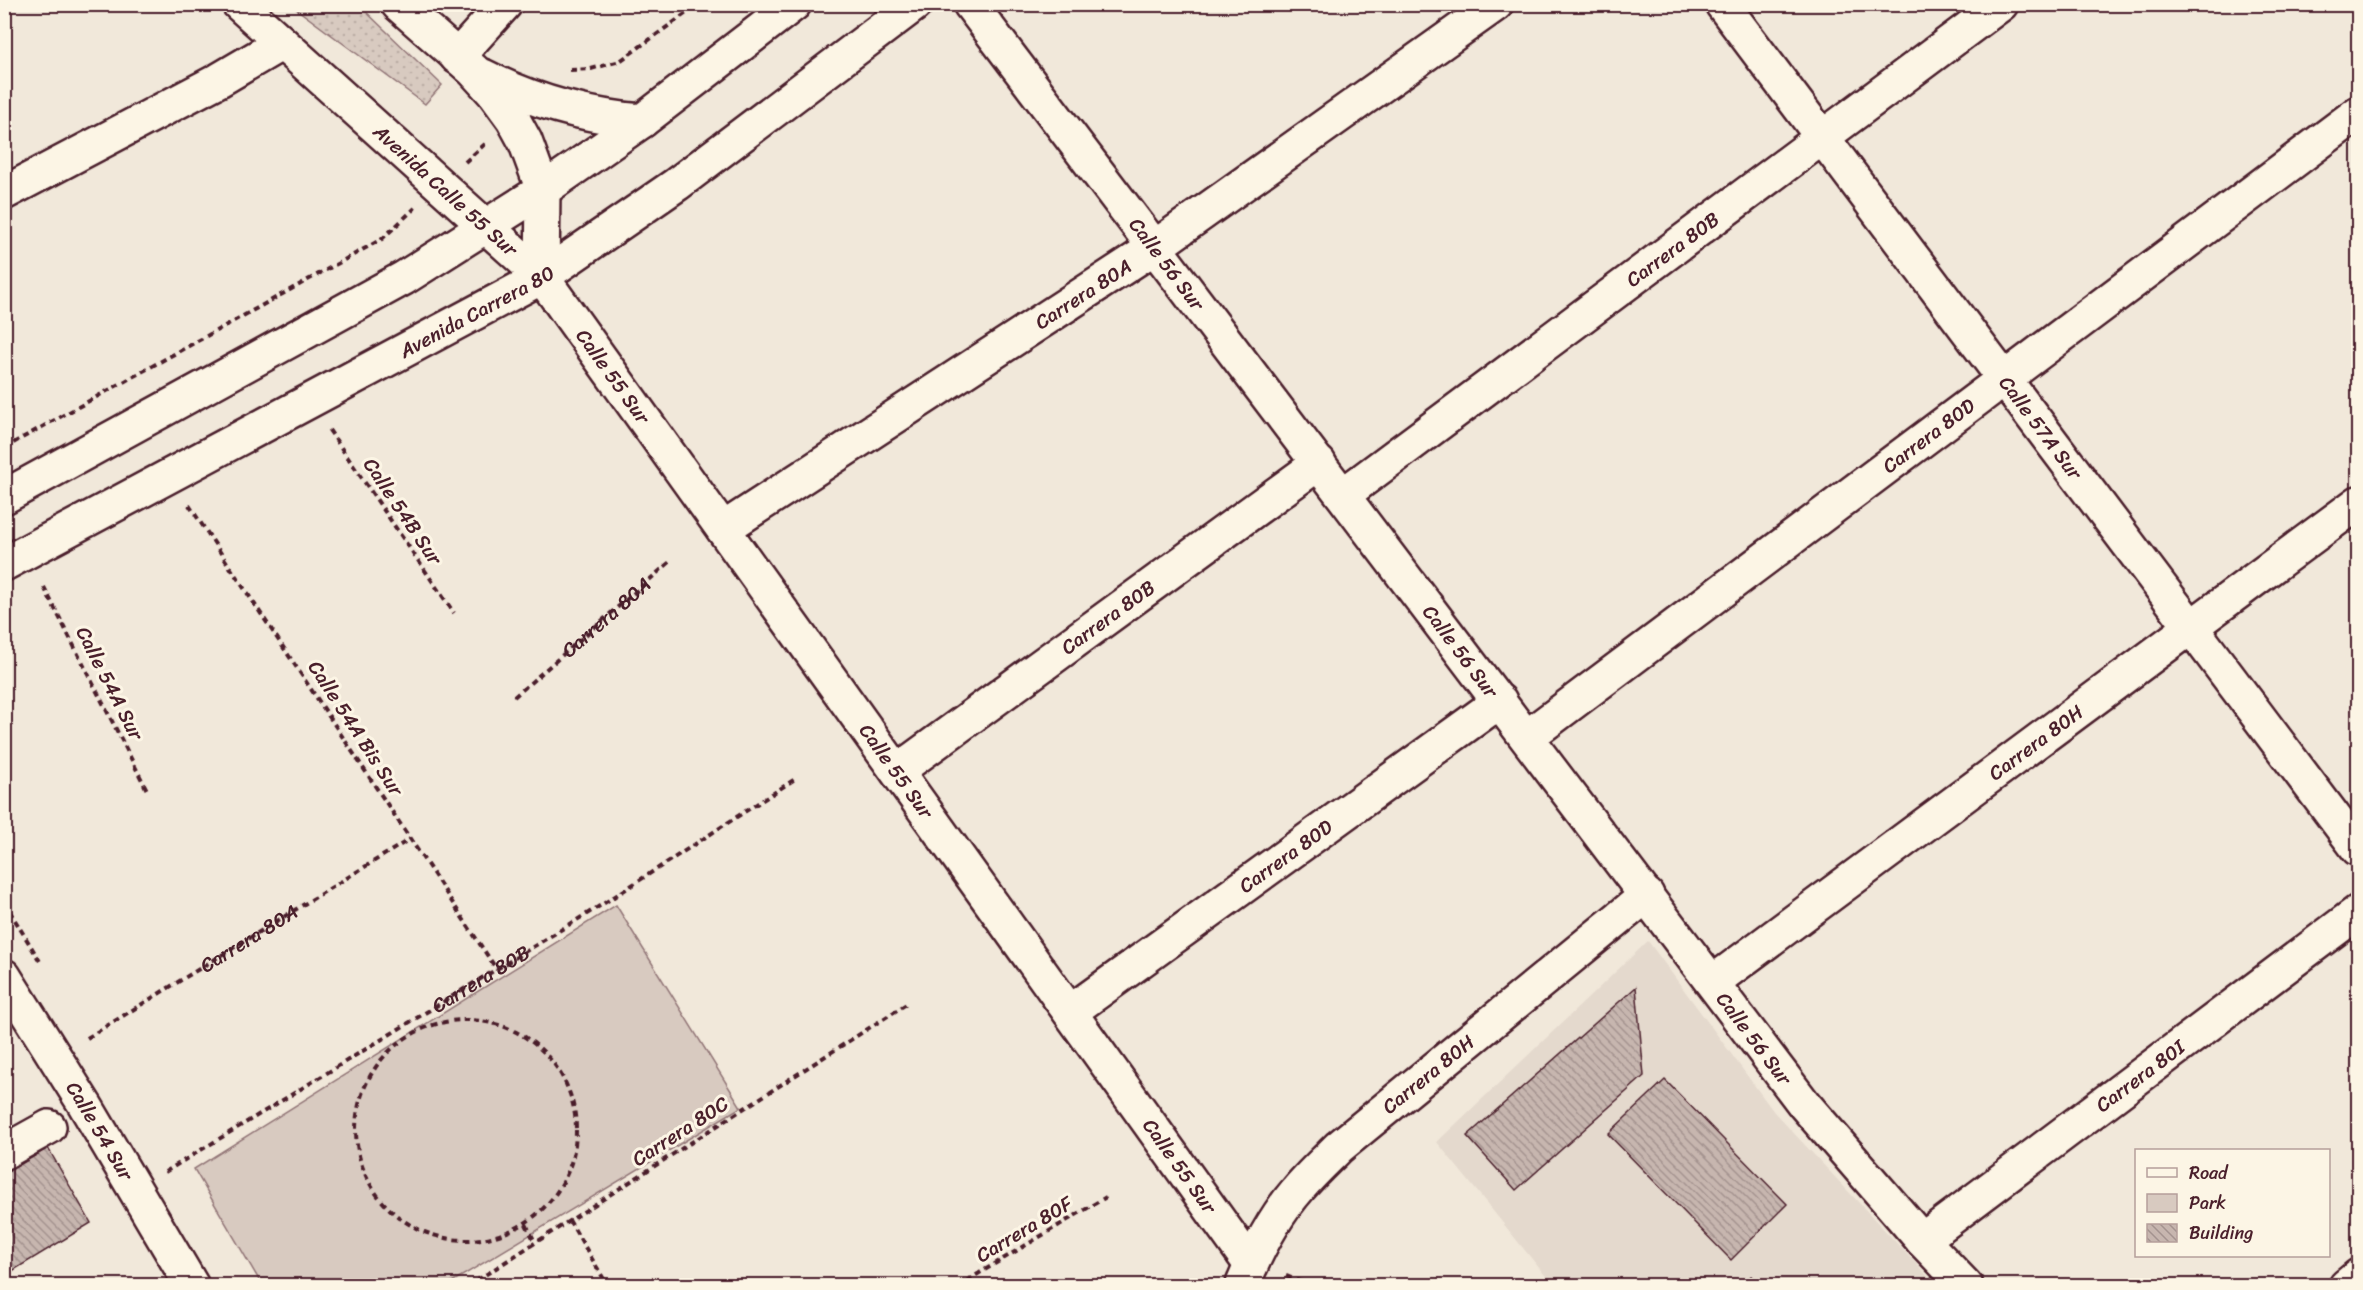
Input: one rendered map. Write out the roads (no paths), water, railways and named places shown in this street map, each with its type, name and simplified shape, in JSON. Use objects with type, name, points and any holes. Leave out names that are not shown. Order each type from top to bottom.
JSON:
[{"type":"street","name":"Avenida Calle 55 Sur","points":[[239,4],[542,277]]},
{"type":"street","points":[[398,4],[522,109],[568,110],[604,118],[642,120]]},
{"type":"street","points":[[465,63],[505,4]]},
{"type":"street","points":[[4,497],[404,278],[543,190],[642,120],[794,4]]},
{"type":"street","name":"Avenida Carrera 80","points":[[4,564],[542,277],[677,183],[915,4]]},
{"type":"street","name":"Calle 56 Sur","points":[[970,4],[1804,1104],[1922,1240],[1966,1286]]},
{"type":"street","name":"Carrera 80A","points":[[723,529],[1155,247],[1496,4]]},
{"type":"street","name":"Calle 57A Sur","points":[[1722,4],[2358,849]]},
{"type":"street","name":"Carrera 80B","points":[[1343,495],[2001,4]]},
{"type":"street","points":[[4,193],[219,80],[282,43]]},
{"type":"street","name":"Avenida Calle 55 Sur","points":[[522,109],[543,190],[542,277]]},
{"type":"street","name":"Carrera 80D","points":[[1527,736],[2358,113]]},
{"type":"street","name":"Calle 55 Sur","points":[[542,277],[1070,1012],[1247,1275]]},
{"type":"street","name":"Carrera 80B","points":[[897,771],[1319,463]]},
{"type":"street","name":"Carrera 80H","points":[[1713,982],[2358,504]]},
{"type":"street","name":"Carrera 80D","points":[[1070,1012],[1500,701]]},
{"type":"street","name":"Carrera 80H","points":[[1247,1275],[1272,1228],[1299,1188],[1339,1147],[1647,895]]},
{"type":"street","name":"Carrera 80I","points":[[1922,1240],[2358,912]]},
{"type":"street","name":"Calle 54 Sur","points":[[4,976],[85,1106],[192,1286]]},
{"type":"street","points":[[4,1152],[49,1127]]},
{"type":"street","points":[[2346,1286],[2358,1276]]}]
